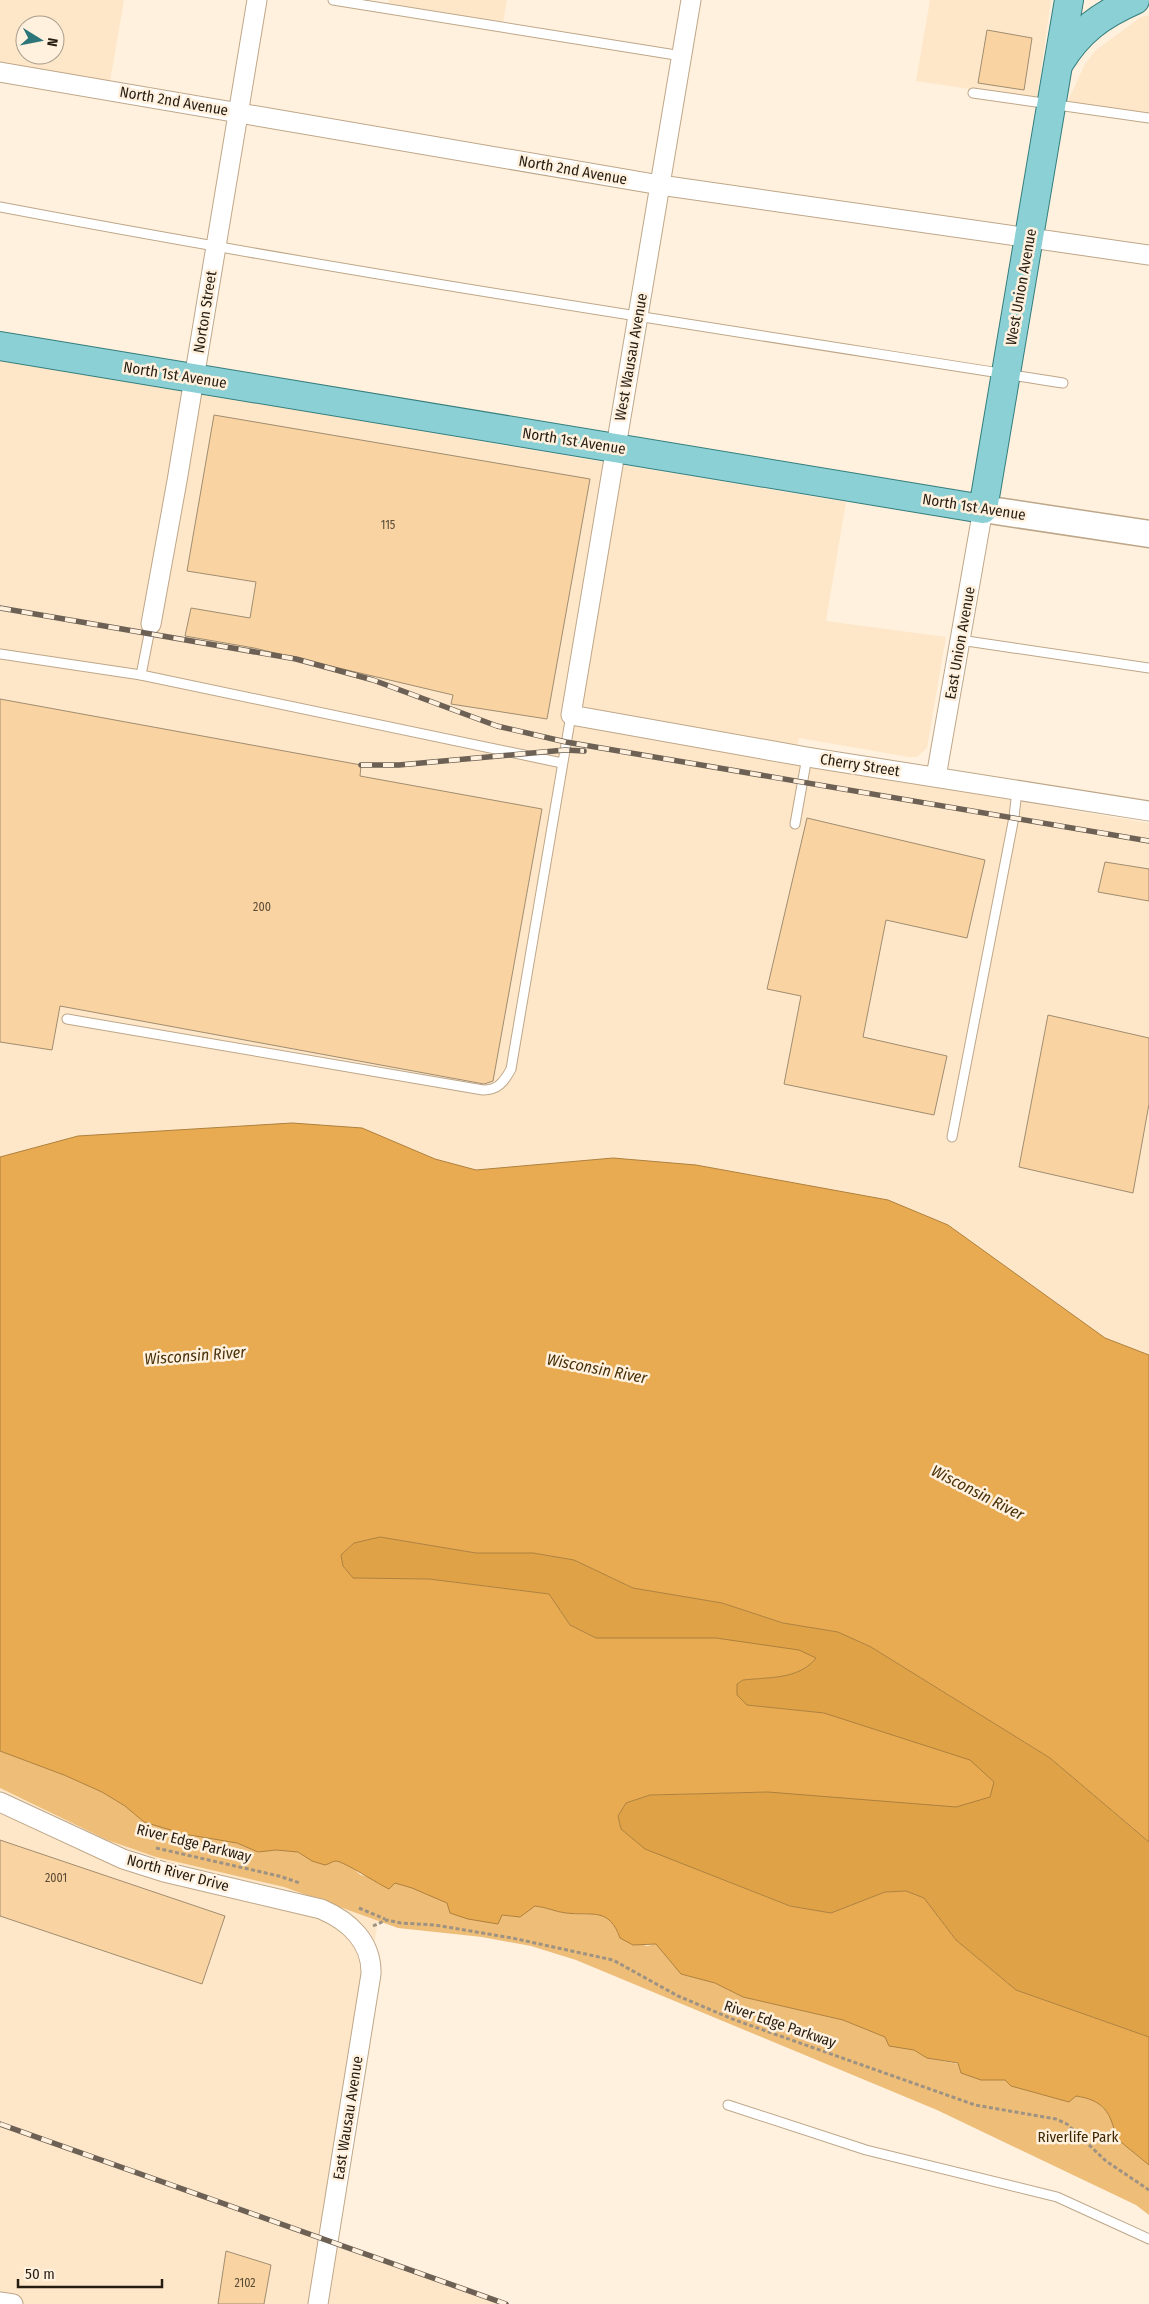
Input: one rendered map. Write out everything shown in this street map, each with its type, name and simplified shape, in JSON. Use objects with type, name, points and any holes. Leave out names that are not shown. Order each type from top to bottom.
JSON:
[{"type":"main road","name":"West Union Avenue","points":[[983,509],[1069,0]]},
{"type":"main road","points":[[1057,66],[1078,36],[1094,22],[1134,0]]},
{"type":"main road","name":"North 1st Avenue","points":[[0,346],[983,509]]},
{"type":"street","name":"Norton Street","points":[[151,624],[257,0]]},
{"type":"street","name":"West Wausau Avenue","points":[[571,715],[691,0]]},
{"type":"street","name":"North 2nd Avenue","points":[[0,72],[660,185],[1149,255]]},
{"type":"street","name":"North 1st Avenue","points":[[983,509],[1149,534]]},
{"type":"street","name":"East Union Avenue","points":[[936,777],[983,509]]},
{"type":"street","name":"Cherry Street","points":[[571,715],[807,757],[1149,811]]},
{"type":"street","name":"North River Drive","points":[[0,1802],[123,1859],[164,1872],[321,1910],[344,1922],[358,1934]]},
{"type":"street","name":"East Wausau Avenue","points":[[318,2304],[371,1974],[370,1959],[358,1934]]},
{"type":"street","points":[[0,2302],[13,2304]]},
{"type":"lane","points":[[333,0],[682,56]]},
{"type":"lane","points":[[973,93],[1149,118]]},
{"type":"lane","points":[[0,208],[216,248],[638,318],[1063,383]]},
{"type":"lane","points":[[141,675],[151,624]]},
{"type":"lane","points":[[960,640],[1149,668]]},
{"type":"lane","points":[[0,654],[141,675],[562,763]]},
{"type":"lane","points":[[67,1019],[483,1090],[497,1088],[505,1080],[511,1069],[571,715]]},
{"type":"lane","points":[[794,824],[807,757]]},
{"type":"lane","points":[[952,1138],[1014,818],[1017,790]]},
{"type":"lane","points":[[728,2106],[866,2150],[1057,2197],[1149,2239]]},
{"type":"path","name":"River Edge Parkway","points":[[152,1847],[279,1876],[303,1884]]},
{"type":"path","name":"River Edge Parkway","points":[[353,1906],[386,1920],[435,1925],[512,1938],[613,1960],[706,2010],[949,2096],[975,2104],[1047,2115],[1067,2124],[1106,2161],[1149,2190]]},
{"type":"path","points":[[358,1934],[386,1920]]},
{"type":"shaded area","points":[[0,0],[124,0],[110,82],[16,65],[65,65],[65,15],[15,15],[15,65],[0,62]]},
{"type":"shaded area","points":[[389,0],[507,0],[503,23],[388,3]]},
{"type":"shaded area","points":[[930,0],[1051,0],[1037,99],[916,81]]},
{"type":"shaded area","points":[[1149,15],[1149,114],[1067,103],[1085,64],[1096,50],[1141,17]]},
{"type":"shaded area","points":[[0,359],[846,502],[826,621],[946,637],[927,748],[917,757],[909,757],[799,738],[794,764],[1149,823],[1149,1355],[1105,1338],[948,1225],[888,1200],[613,1158],[476,1170],[435,1159],[78,1136],[0,1157]]},
{"type":"shaded area","points":[[380,1537],[476,1553],[533,1553],[574,1560],[633,1588],[722,1603],[783,1623],[838,1632],[871,1647],[1050,1758],[1149,1842],[1149,2037],[1016,1990],[956,1940],[924,1898],[906,1891],[885,1892],[831,1913],[790,1906],[644,1849],[621,1829],[618,1816],[626,1803],[650,1795],[768,1792],[824,1713],[747,1705],[737,1695],[737,1684],[743,1680],[772,1678],[792,1674],[809,1665],[815,1658],[716,1638],[596,1638],[570,1625],[549,1594],[429,1579],[353,1578],[343,1566],[341,1555],[354,1543]]},
{"type":"shaded area","points":[[0,1788],[107,1840],[133,1849],[284,1887],[378,1921],[328,2241],[505,2304],[0,2304]]},
{"type":"green space","name":"Riverlife Park","points":[[0,1751],[64,1775],[102,1792],[125,1806],[144,1822],[184,1834],[237,1843],[258,1852],[276,1850],[298,1852],[312,1861],[346,1863],[361,1875],[412,1887],[447,1903],[502,1915],[519,1917],[535,1906],[558,1912],[599,1915],[611,1921],[620,1938],[647,1946],[656,1944],[681,1974],[715,1983],[743,1997],[843,2020],[885,2037],[889,2046],[914,2050],[927,2058],[958,2064],[961,2073],[981,2080],[1005,2080],[1011,2086],[1069,2102],[1076,2096],[1093,2101],[1099,2104],[1108,2114],[1116,2138],[1149,2165],[1149,2215],[1136,2205],[937,2110],[576,1960],[531,1946],[482,1937],[398,1928],[284,1887],[156,1857],[107,1840],[0,1788]]},
{"type":"water","name":"Wisconsin River","points":[[292,1123],[362,1128],[435,1159],[476,1170],[613,1158],[696,1165],[888,1200],[948,1225],[1105,1338],[1149,1355],[1149,1842],[1050,1758],[871,1647],[838,1632],[783,1623],[722,1603],[633,1588],[574,1560],[533,1553],[476,1553],[380,1537],[354,1543],[341,1555],[343,1566],[353,1578],[429,1579],[549,1594],[570,1625],[596,1638],[716,1638],[799,1650],[816,1658],[809,1665],[792,1674],[773,1678],[743,1680],[737,1684],[737,1695],[747,1705],[824,1713],[970,1760],[994,1782],[990,1797],[956,1807],[768,1792],[650,1795],[626,1803],[618,1816],[621,1829],[645,1849],[790,1906],[831,1913],[885,1892],[906,1891],[924,1898],[956,1940],[1016,1990],[1149,2037],[1149,2165],[1116,2138],[1108,2114],[1099,2104],[1093,2101],[1076,2096],[1069,2102],[1011,2086],[1005,2080],[981,2080],[961,2073],[958,2063],[927,2058],[914,2050],[889,2046],[885,2037],[843,2020],[743,1997],[715,1983],[681,1974],[656,1944],[633,1945],[620,1938],[611,1921],[605,1917],[592,1914],[558,1912],[535,1906],[520,1917],[502,1915],[498,1924],[468,1919],[450,1913],[447,1903],[395,1883],[389,1889],[340,1862],[335,1861],[325,1865],[312,1861],[298,1852],[276,1850],[258,1852],[237,1843],[184,1834],[144,1822],[125,1806],[102,1792],[64,1775],[0,1751],[0,1157],[78,1136]]},
{"type":"building","points":[[987,30],[1032,38],[1024,90],[978,83]]},
{"type":"building","points":[[214,415],[590,479],[547,719],[451,704],[453,695],[254,648],[185,636],[191,608],[250,618],[256,582],[187,571]]},
{"type":"building","points":[[0,699],[361,765],[360,776],[542,809],[493,1081],[484,1084],[60,1006],[52,1050],[0,1042]]},
{"type":"building","points":[[807,818],[985,860],[967,938],[886,920],[863,1037],[947,1056],[934,1115],[784,1084],[801,996],[767,989]]},
{"type":"building","points":[[1105,862],[1149,869],[1149,901],[1098,892]]},
{"type":"building","points":[[1048,1015],[1149,1038],[1149,1104],[1133,1193],[1019,1167]]},
{"type":"building","points":[[0,1840],[225,1916],[202,1984],[0,1916]]},
{"type":"building","points":[[226,2251],[271,2265],[264,2304],[218,2304]]},
{"type":"railway","points":[[0,608],[296,659],[373,680],[497,726],[566,742],[1149,841]]},
{"type":"railway","points":[[361,765],[399,765],[565,750],[584,751]]},
{"type":"railway","points":[[0,2124],[506,2304]]}]
